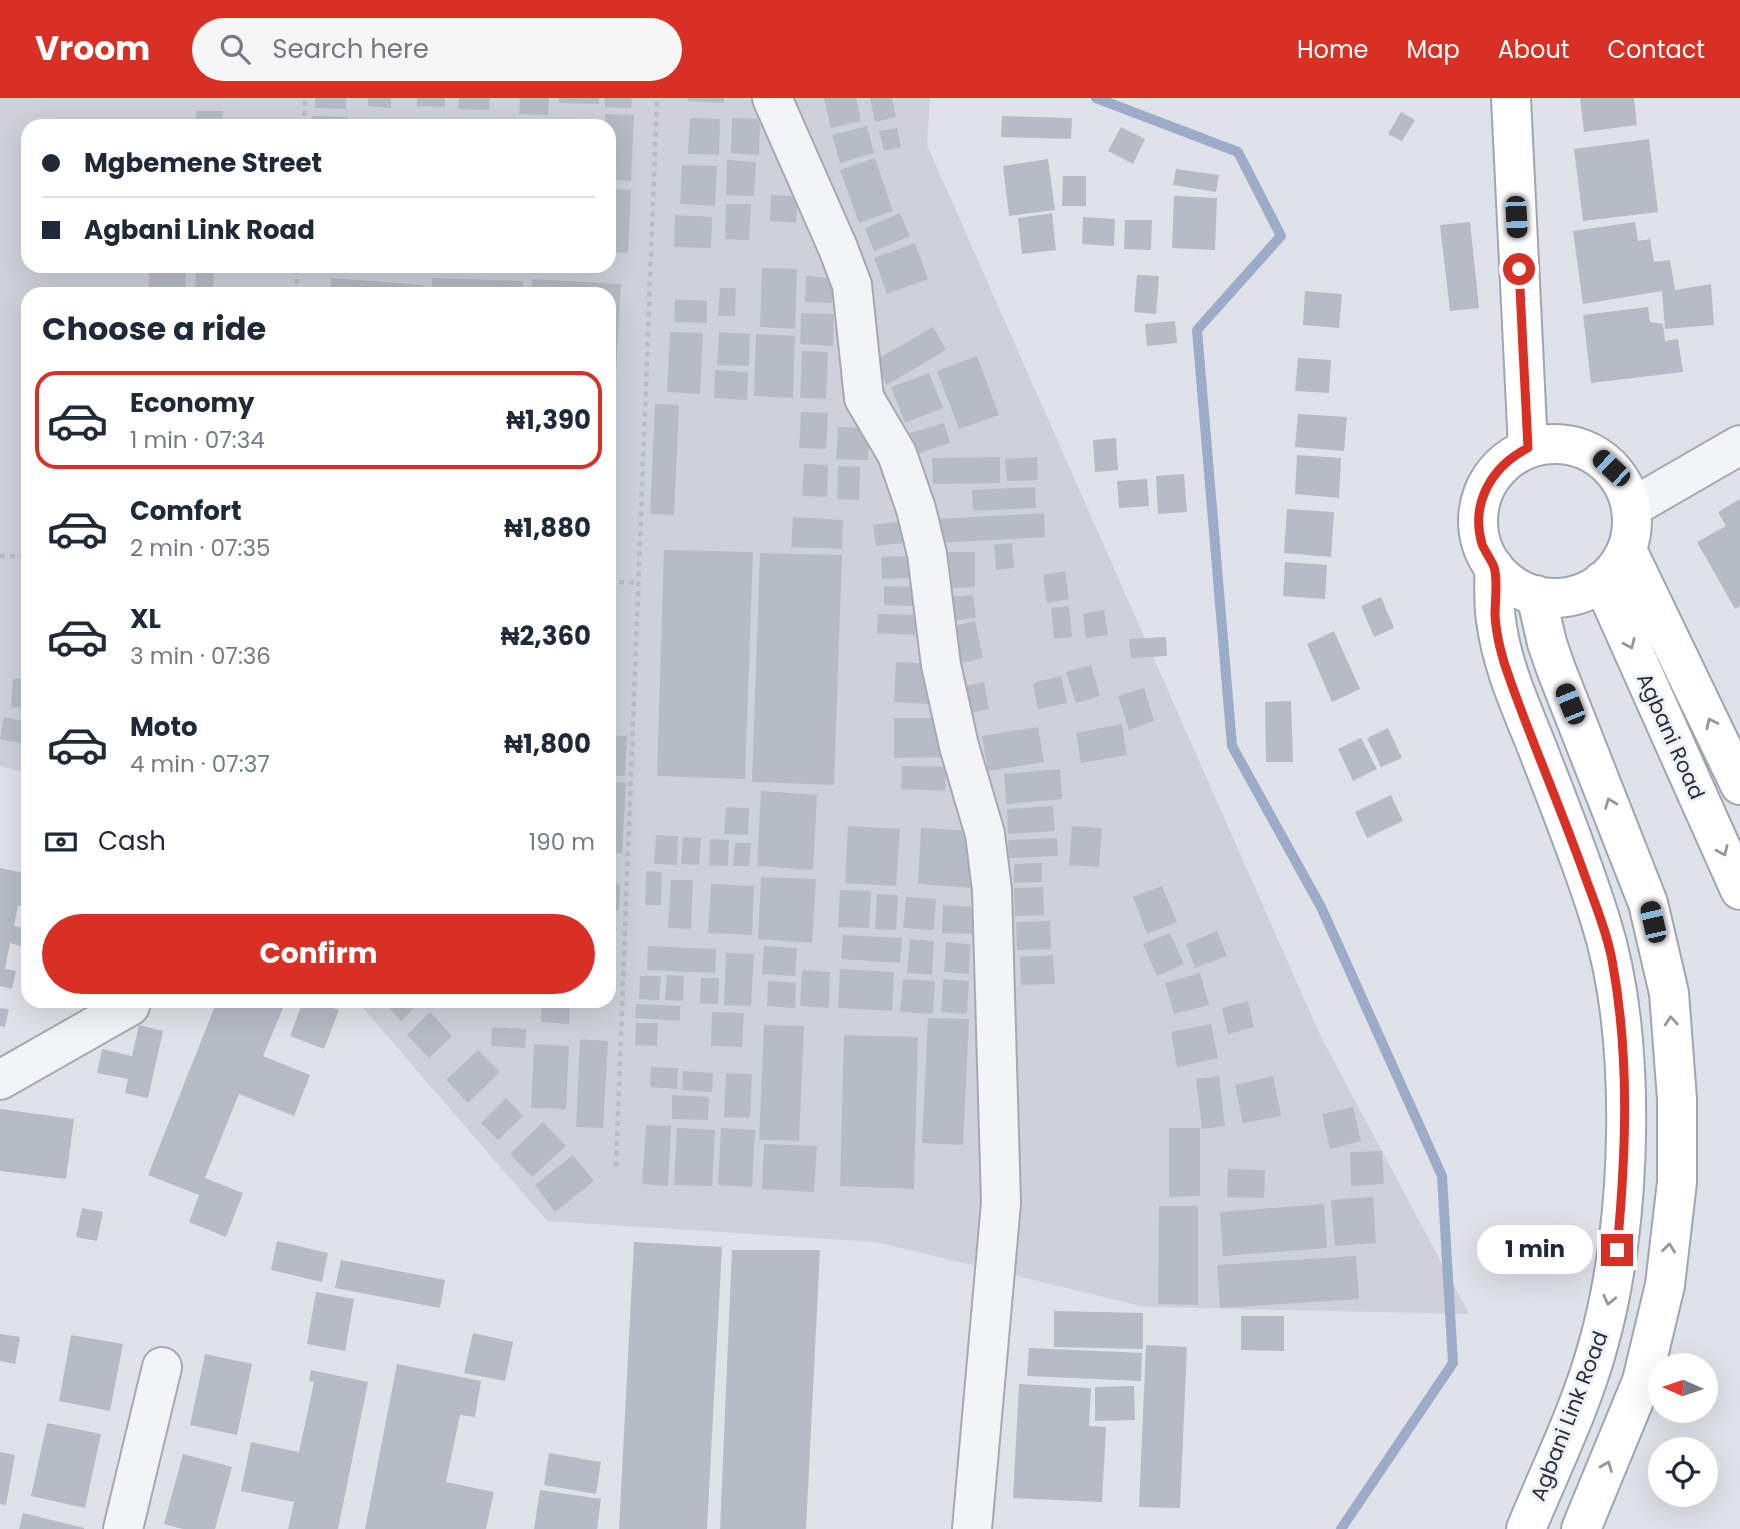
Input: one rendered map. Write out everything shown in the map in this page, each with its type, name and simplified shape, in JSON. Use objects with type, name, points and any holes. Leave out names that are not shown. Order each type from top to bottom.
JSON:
[{"type":"main road","points":[[1511,98],[1528,448]]},
{"type":"main road","points":[[1557,443],[1572,445],[1600,457],[1620,480],[1631,508],[1628,552],[1602,582],[1591,589],[1564,597],[1536,595],[1517,588],[1494,567],[1480,535],[1479,511],[1491,478],[1507,460],[1528,448],[1557,443]]},
{"type":"main road","name":"Agbani Road","points":[[1628,552],[1740,785]]},
{"type":"main road","name":"Agbani Link Road","points":[[1494,567],[1496,620],[1508,674],[1564,815],[1611,957],[1618,995],[1625,1080],[1624,1175],[1614,1278],[1599,1344],[1526,1529]]},
{"type":"main road","name":"Agbani Road","points":[[1602,582],[1740,890]]},
{"type":"main road","points":[[1536,595],[1556,669],[1648,903],[1669,993],[1677,1099],[1677,1182],[1665,1285],[1642,1381],[1581,1529]]},
{"type":"street","points":[[772,98],[852,285],[864,398],[897,454],[916,509],[927,554],[941,665],[958,746],[985,835],[992,890],[1001,1203],[972,1529]]},
{"type":"street","points":[[1631,508],[1740,445]]},
{"type":"street","points":[[0,1080],[126,1008]]},
{"type":"street","points":[[123,1529],[162,1367]]},
{"type":"path","points":[[304,119],[305,98]]},
{"type":"path","points":[[616,1166],[657,98]]},
{"type":"path","points":[[0,556],[21,557]]},
{"type":"path","points":[[616,582],[639,583]]},
{"type":"shaded area","points":[[0,98],[930,98],[927,145],[1321,1037],[1469,1314],[1145,1307],[876,1242],[547,1221],[363,1008],[616,1008],[616,287],[21,287],[21,771],[0,766]]},
{"type":"building","points":[[315,98],[346,98],[346,109],[315,108]]},
{"type":"building","points":[[368,98],[391,98],[391,108],[368,106]]},
{"type":"building","points":[[417,98],[445,98],[445,107],[417,106]]},
{"type":"building","points":[[459,98],[490,98],[489,110],[458,109]]},
{"type":"building","points":[[520,98],[549,98],[548,115],[519,114]]},
{"type":"building","points":[[559,98],[599,98],[599,104],[559,103]]},
{"type":"building","points":[[605,98],[632,98],[631,108],[605,107]]},
{"type":"building","points":[[688,98],[724,98],[724,103],[688,101]]},
{"type":"building","points":[[824,98],[856,98],[861,121],[831,128]]},
{"type":"building","points":[[870,98],[892,98],[896,117],[875,122]]},
{"type":"building","points":[[1580,98],[1634,98],[1637,125],[1584,132]]},
{"type":"building","points":[[196,111],[223,111],[222,119],[196,119]]},
{"type":"building","points":[[1401,112],[1415,120],[1402,141],[1388,134]]},
{"type":"building","points":[[605,114],[634,115],[631,181],[616,180],[616,119],[605,119]]},
{"type":"building","points":[[312,116],[348,117],[348,119],[312,119]]},
{"type":"building","points":[[1002,116],[1072,118],[1071,139],[1001,137]]},
{"type":"building","points":[[690,118],[720,119],[719,155],[688,154]]},
{"type":"building","points":[[732,118],[760,119],[759,155],[731,153]]},
{"type":"building","points":[[867,126],[874,153],[840,163],[832,135]]},
{"type":"building","points":[[1121,127],[1145,139],[1133,164],[1108,151]]},
{"type":"building","points":[[897,128],[901,147],[884,151],[879,131]]},
{"type":"building","points":[[1649,139],[1658,212],[1583,221],[1574,149]]},
{"type":"building","points":[[875,158],[893,211],[859,223],[840,170]]},
{"type":"building","points":[[1048,159],[1055,210],[1009,216],[1003,166]]},
{"type":"building","points":[[727,160],[756,162],[754,196],[726,195]]},
{"type":"building","points":[[682,165],[717,166],[715,206],[680,204]]},
{"type":"building","points":[[1176,169],[1219,175],[1216,192],[1173,185]]},
{"type":"building","points":[[1063,176],[1086,176],[1086,206],[1062,206]]},
{"type":"building","points":[[616,189],[631,190],[628,253],[616,252]]},
{"type":"building","points":[[771,195],[798,196],[796,223],[770,221]]},
{"type":"building","points":[[1174,196],[1217,198],[1215,250],[1172,248]]},
{"type":"building","points":[[726,204],[751,204],[749,240],[725,239]]},
{"type":"building","points":[[900,213],[910,236],[874,251],[865,228]]},
{"type":"building","points":[[1052,213],[1056,250],[1022,254],[1018,218]]},
{"type":"building","points":[[675,215],[712,217],[711,248],[674,247]]},
{"type":"building","points":[[1083,217],[1115,219],[1114,246],[1082,244]]},
{"type":"building","points":[[1125,220],[1152,220],[1151,250],[1124,249]]},
{"type":"building","points":[[1470,222],[1479,308],[1450,311],[1440,225]]},
{"type":"building","points":[[1635,222],[1638,241],[1650,239],[1654,262],[1670,260],[1675,290],[1711,284],[1714,325],[1665,329],[1662,291],[1583,304],[1573,231]]},
{"type":"building","points":[[915,243],[928,279],[887,294],[874,258]]},
{"type":"building","points":[[762,268],[797,269],[795,329],[760,327]]},
{"type":"building","points":[[149,273],[186,273],[185,287],[149,287]]},
{"type":"building","points":[[196,273],[214,273],[213,287],[195,287]]},
{"type":"building","points":[[1137,275],[1159,276],[1156,314],[1134,312]]},
{"type":"building","points":[[806,276],[833,278],[832,303],[805,302]]},
{"type":"building","points":[[331,278],[423,285],[423,287],[330,287]]},
{"type":"building","points":[[432,278],[523,281],[523,287],[432,287]]},
{"type":"building","points":[[532,279],[621,284],[616,371],[616,287],[531,287]]},
{"type":"building","points":[[720,288],[736,288],[735,316],[718,316]]},
{"type":"building","points":[[1305,291],[1342,294],[1339,328],[1303,325]]},
{"type":"building","points":[[675,299],[707,301],[707,323],[674,322]]},
{"type":"building","points":[[1648,307],[1650,322],[1663,324],[1665,341],[1678,339],[1683,372],[1591,383],[1583,315]]},
{"type":"building","points":[[801,313],[834,314],[833,346],[800,344]]},
{"type":"building","points":[[1175,321],[1177,343],[1147,346],[1145,324]]},
{"type":"building","points":[[933,327],[946,350],[887,385],[874,361]]},
{"type":"building","points":[[670,332],[703,333],[700,394],[667,392]]},
{"type":"building","points":[[719,332],[750,334],[749,366],[717,365]]},
{"type":"building","points":[[756,334],[795,336],[793,398],[754,396]]},
{"type":"building","points":[[802,351],[828,352],[826,399],[800,398]]},
{"type":"building","points":[[977,356],[999,415],[959,429],[937,371]]},
{"type":"building","points":[[1298,358],[1331,360],[1329,393],[1295,391]]},
{"type":"building","points":[[715,370],[748,372],[747,400],[714,398]]},
{"type":"building","points":[[929,373],[943,408],[905,423],[891,387]]},
{"type":"building","points":[[655,404],[679,405],[674,515],[650,514]]},
{"type":"building","points":[[801,412],[828,413],[826,449],[799,448]]},
{"type":"building","points":[[1298,414],[1347,417],[1344,451],[1295,447]]},
{"type":"building","points":[[944,423],[950,443],[916,454],[910,433]]},
{"type":"building","points":[[838,427],[870,428],[868,460],[836,459]]},
{"type":"building","points":[[1116,438],[1118,470],[1095,472],[1093,440]]},
{"type":"building","points":[[1297,455],[1341,458],[1339,498],[1295,494]]},
{"type":"building","points":[[1000,457],[1000,483],[933,484],[932,458]]},
{"type":"building","points":[[1037,457],[1038,480],[1007,481],[1005,459]]},
{"type":"building","points":[[804,464],[828,465],[827,497],[802,496]]},
{"type":"building","points":[[838,466],[860,467],[859,500],[837,499]]},
{"type":"building","points":[[1184,474],[1187,512],[1158,514],[1156,476]]},
{"type":"building","points":[[1147,479],[1149,506],[1119,508],[1117,481]]},
{"type":"building","points":[[1035,487],[1036,508],[973,511],[972,490]]},
{"type":"building","points":[[1740,499],[1740,606],[1735,609],[1697,542],[1726,526],[1718,512]]},
{"type":"building","points":[[1287,509],[1334,512],[1331,557],[1284,553]]},
{"type":"building","points":[[1044,513],[1045,537],[939,543],[938,519]]},
{"type":"building","points":[[793,517],[843,520],[842,549],[791,547]]},
{"type":"building","points":[[902,521],[905,543],[876,546],[873,525]]},
{"type":"building","points":[[1012,543],[1014,568],[996,570],[994,545]]},
{"type":"building","points":[[664,550],[753,552],[745,779],[657,776]]},
{"type":"building","points":[[945,552],[975,552],[975,587],[945,588]]},
{"type":"building","points":[[760,553],[842,555],[834,785],[752,782]]},
{"type":"building","points":[[911,556],[912,578],[882,579],[881,557]]},
{"type":"building","points":[[1285,562],[1327,565],[1325,599],[1283,596]]},
{"type":"building","points":[[1065,571],[1069,599],[1047,603],[1043,575]]},
{"type":"building","points":[[884,586],[912,587],[912,606],[884,605]]},
{"type":"building","points":[[973,595],[976,618],[950,621],[947,597]]},
{"type":"building","points":[[1381,597],[1394,628],[1374,637],[1361,606]]},
{"type":"building","points":[[1069,606],[1072,637],[1054,639],[1051,608]]},
{"type":"building","points":[[1104,610],[1108,635],[1086,638],[1083,614]]},
{"type":"building","points":[[878,614],[916,615],[915,635],[877,633]]},
{"type":"building","points":[[975,621],[983,658],[958,664],[949,627]]},
{"type":"building","points":[[1334,631],[1360,689],[1332,702],[1307,644]]},
{"type":"building","points":[[1166,637],[1167,656],[1131,658],[1129,639]]},
{"type":"building","points":[[896,662],[932,664],[930,704],[894,702]]},
{"type":"building","points":[[1091,665],[1100,696],[1076,703],[1066,672]]},
{"type":"building","points":[[1061,676],[1067,703],[1038,709],[1033,683]]},
{"type":"building","points":[[13,679],[21,679],[21,708],[11,707]]},
{"type":"building","points":[[984,682],[989,709],[961,715],[956,688]]},
{"type":"building","points":[[1144,688],[1154,721],[1129,730],[1118,696]]},
{"type":"building","points":[[1291,701],[1293,762],[1266,762],[1265,702]]},
{"type":"building","points":[[4,717],[21,721],[21,744],[0,739]]},
{"type":"building","points":[[894,718],[946,718],[946,757],[894,758]]},
{"type":"building","points":[[1122,724],[1127,755],[1081,763],[1076,733]]},
{"type":"building","points":[[1038,727],[1044,762],[988,771],[982,736]]},
{"type":"building","points":[[1388,728],[1402,758],[1381,767],[1367,738]]},
{"type":"building","points":[[616,735],[627,736],[625,776],[616,775]]},
{"type":"building","points":[[1361,738],[1377,769],[1353,781],[1338,749]]},
{"type":"building","points":[[902,766],[946,767],[945,791],[901,789]]},
{"type":"building","points":[[1060,769],[1062,799],[1006,804],[1004,774]]},
{"type":"building","points":[[616,782],[626,783],[622,853],[616,853]]},
{"type":"building","points":[[761,791],[817,795],[813,870],[757,866]]},
{"type":"building","points":[[1391,795],[1403,821],[1367,838],[1355,812]]},
{"type":"building","points":[[1053,806],[1055,831],[1008,834],[1007,809]]},
{"type":"building","points":[[726,807],[749,808],[748,835],[724,834]]},
{"type":"building","points":[[848,826],[900,829],[896,886],[845,883]]},
{"type":"building","points":[[1072,826],[1102,828],[1099,867],[1069,865]]},
{"type":"building","points":[[921,828],[977,831],[973,888],[918,884]]},
{"type":"building","points":[[656,835],[678,836],[677,865],[654,864]]},
{"type":"building","points":[[683,837],[701,838],[699,865],[681,864]]},
{"type":"building","points":[[1057,838],[1058,856],[1009,858],[1008,840]]},
{"type":"building","points":[[710,839],[729,840],[728,866],[709,865]]},
{"type":"building","points":[[735,843],[751,843],[749,866],[733,866]]},
{"type":"building","points":[[1042,863],[1042,882],[1014,883],[1014,864]]},
{"type":"building","points":[[0,868],[21,872],[21,906],[18,905],[14,926],[21,927],[21,946],[10,943],[5,969],[16,971],[12,989],[0,986]]},
{"type":"building","points":[[646,871],[662,872],[661,905],[645,905]]},
{"type":"building","points":[[761,877],[816,879],[812,943],[758,939]]},
{"type":"building","points":[[671,880],[693,880],[691,929],[668,928]]},
{"type":"building","points":[[616,884],[620,884],[619,911],[616,911]]},
{"type":"building","points":[[711,884],[754,886],[752,935],[708,933]]},
{"type":"building","points":[[1162,886],[1177,922],[1147,934],[1133,897]]},
{"type":"building","points":[[1043,887],[1044,915],[1015,916],[1014,888]]},
{"type":"building","points":[[840,890],[871,891],[869,928],[838,927]]},
{"type":"building","points":[[877,894],[898,895],[896,930],[875,929]]},
{"type":"building","points":[[906,897],[936,899],[934,930],[903,928]]},
{"type":"building","points":[[943,905],[975,907],[974,934],[942,933]]},
{"type":"building","points":[[1050,921],[1051,949],[1017,950],[1016,922]]},
{"type":"building","points":[[1217,931],[1227,956],[1195,968],[1186,944]]},
{"type":"building","points":[[1170,933],[1184,964],[1157,976],[1143,944]]},
{"type":"building","points":[[843,935],[902,938],[900,963],[841,959]]},
{"type":"building","points":[[910,939],[934,941],[932,975],[907,973]]},
{"type":"building","points":[[946,942],[970,944],[969,974],[944,972]]},
{"type":"building","points":[[648,946],[716,949],[715,973],[647,970]]},
{"type":"building","points":[[764,946],[797,948],[795,976],[762,974]]},
{"type":"building","points":[[726,953],[754,954],[751,1006],[724,1005]]},
{"type":"building","points":[[1053,955],[1055,984],[1021,985],[1020,957]]},
{"type":"building","points":[[840,969],[894,972],[892,1011],[838,1008]]},
{"type":"building","points":[[802,970],[830,972],[829,1008],[800,1006]]},
{"type":"building","points":[[1200,973],[1209,1005],[1174,1014],[1165,983]]},
{"type":"building","points":[[667,975],[684,976],[683,1001],[665,1000]]},
{"type":"building","points":[[640,976],[661,976],[659,1000],[639,999]]},
{"type":"building","points":[[701,978],[719,978],[718,1004],[700,1003]]},
{"type":"building","points":[[903,979],[935,981],[933,1014],[900,1012]]},
{"type":"building","points":[[943,979],[969,981],[967,1014],[941,1012]]},
{"type":"building","points":[[768,981],[796,983],[795,1008],[767,1006]]},
{"type":"building","points":[[1248,1001],[1254,1027],[1228,1034],[1222,1008]]},
{"type":"building","points":[[636,1004],[680,1006],[680,1021],[635,1018]]},
{"type":"building","points":[[0,1008],[9,1009],[5,1027],[0,1026]]},
{"type":"building","points":[[214,1008],[283,1008],[263,1056],[310,1075],[294,1116],[239,1094],[205,1178],[243,1193],[226,1237],[189,1222],[199,1195],[148,1175]]},
{"type":"building","points":[[300,1008],[339,1010],[324,1049],[290,1036]]},
{"type":"building","points":[[389,1008],[414,1008],[401,1021]]},
{"type":"building","points":[[542,1008],[570,1008],[569,1024],[541,1022]]},
{"type":"building","points":[[430,1012],[452,1036],[429,1058],[407,1035]]},
{"type":"building","points":[[712,1012],[744,1013],[742,1047],[711,1046]]},
{"type":"building","points":[[928,1018],[969,1019],[963,1145],[922,1143]]},
{"type":"building","points":[[636,1023],[658,1023],[657,1046],[635,1045]]},
{"type":"building","points":[[1211,1024],[1218,1058],[1177,1067],[1171,1032]]},
{"type":"building","points":[[139,1025],[163,1031],[148,1098],[125,1093],[128,1079],[97,1073],[102,1049],[132,1056]]},
{"type":"building","points":[[764,1025],[804,1026],[799,1141],[759,1140]]},
{"type":"building","points":[[492,1027],[526,1029],[525,1048],[491,1046]]},
{"type":"building","points":[[844,1035],[918,1037],[914,1189],[840,1186]]},
{"type":"building","points":[[580,1039],[608,1041],[603,1128],[576,1127]]},
{"type":"building","points":[[534,1044],[569,1046],[566,1109],[531,1108]]},
{"type":"building","points":[[478,1050],[500,1072],[468,1103],[446,1080]]},
{"type":"building","points":[[651,1067],[678,1068],[677,1089],[650,1087]]},
{"type":"building","points":[[683,1071],[713,1073],[712,1092],[682,1090]]},
{"type":"building","points":[[726,1073],[752,1074],[750,1118],[724,1117]]},
{"type":"building","points":[[1219,1076],[1225,1126],[1202,1129],[1196,1079]]},
{"type":"building","points":[[1273,1076],[1281,1116],[1243,1123],[1235,1085]]},
{"type":"building","points":[[672,1095],[709,1097],[708,1120],[672,1119]]},
{"type":"building","points":[[506,1098],[523,1116],[498,1140],[481,1123]]},
{"type":"building","points":[[1353,1107],[1361,1141],[1330,1149],[1322,1114]]},
{"type":"building","points":[[0,1109],[74,1119],[66,1179],[0,1171]]},
{"type":"building","points":[[543,1122],[566,1146],[532,1177],[510,1154]]},
{"type":"building","points":[[646,1125],[671,1126],[668,1186],[642,1184]]},
{"type":"building","points":[[677,1128],[715,1130],[712,1186],[674,1185]]},
{"type":"building","points":[[721,1128],[755,1130],[752,1187],[718,1185]]},
{"type":"building","points":[[1169,1128],[1200,1128],[1200,1196],[1169,1197]]},
{"type":"building","points":[[764,1144],[817,1146],[814,1192],[762,1189]]},
{"type":"building","points":[[1382,1151],[1384,1184],[1351,1186],[1350,1152]]},
{"type":"building","points":[[573,1155],[594,1181],[555,1212],[535,1185]]},
{"type":"building","points":[[1228,1169],[1265,1170],[1264,1198],[1227,1197]]},
{"type":"building","points":[[1373,1197],[1376,1243],[1335,1246],[1331,1200]]},
{"type":"building","points":[[1324,1204],[1327,1248],[1223,1256],[1220,1212]]},
{"type":"building","points":[[1159,1206],[1198,1206],[1198,1305],[1158,1304]]},
{"type":"building","points":[[82,1208],[103,1212],[97,1241],[76,1237]]},
{"type":"building","points":[[277,1241],[328,1253],[322,1282],[271,1270]]},
{"type":"building","points":[[634,1242],[722,1247],[707,1529],[619,1529]]},
{"type":"building","points":[[732,1250],[820,1250],[806,1529],[720,1529]]},
{"type":"building","points":[[1356,1256],[1359,1299],[1220,1308],[1217,1265]]},
{"type":"building","points":[[341,1260],[445,1280],[440,1308],[335,1288]]},
{"type":"building","points":[[316,1292],[354,1299],[345,1351],[307,1344]]},
{"type":"building","points":[[1054,1311],[1143,1313],[1143,1349],[1054,1347]]},
{"type":"building","points":[[1241,1316],[1284,1316],[1284,1351],[1241,1350]]},
{"type":"building","points":[[473,1333],[513,1342],[505,1381],[464,1373]]},
{"type":"building","points":[[0,1334],[20,1337],[15,1364],[0,1361]]},
{"type":"building","points":[[71,1335],[123,1344],[110,1411],[59,1401]]},
{"type":"building","points":[[1146,1345],[1187,1347],[1180,1508],[1139,1507]]},
{"type":"building","points":[[1029,1348],[1142,1353],[1141,1381],[1027,1376]]},
{"type":"building","points":[[205,1354],[252,1364],[237,1435],[190,1425]]},
{"type":"building","points":[[397,1364],[481,1381],[475,1417],[460,1415],[446,1482],[494,1492],[486,1529],[365,1529]]},
{"type":"building","points":[[311,1370],[368,1382],[338,1529],[288,1529],[294,1502],[241,1491],[251,1442],[299,1452],[314,1382],[309,1381]]},
{"type":"building","points":[[1019,1384],[1091,1388],[1089,1426],[1106,1427],[1102,1502],[1013,1498]]},
{"type":"building","points":[[1134,1386],[1135,1420],[1095,1421],[1095,1387]]},
{"type":"building","points":[[47,1423],[101,1434],[85,1508],[31,1496]]},
{"type":"building","points":[[0,1452],[15,1455],[6,1505],[0,1504]]},
{"type":"building","points":[[549,1453],[601,1462],[596,1494],[544,1485]]},
{"type":"building","points":[[183,1454],[232,1467],[215,1529],[183,1529],[164,1524]]},
{"type":"building","points":[[540,1490],[601,1499],[597,1529],[534,1529]]},
{"type":"building","points":[[23,1513],[84,1528],[84,1529],[19,1529]]},
{"type":"waterway","points":[[1096,98],[1238,152],[1281,236],[1197,330],[1232,746],[1321,907],[1442,1176],[1453,1363],[1341,1529]]},
{"type":"route","points":[[1519,269],[1528,448],[1507,460],[1491,478],[1479,511],[1480,535],[1494,567],[1496,620],[1508,674],[1564,815],[1611,957],[1618,995],[1625,1080],[1624,1175],[1617,1250]]}]
